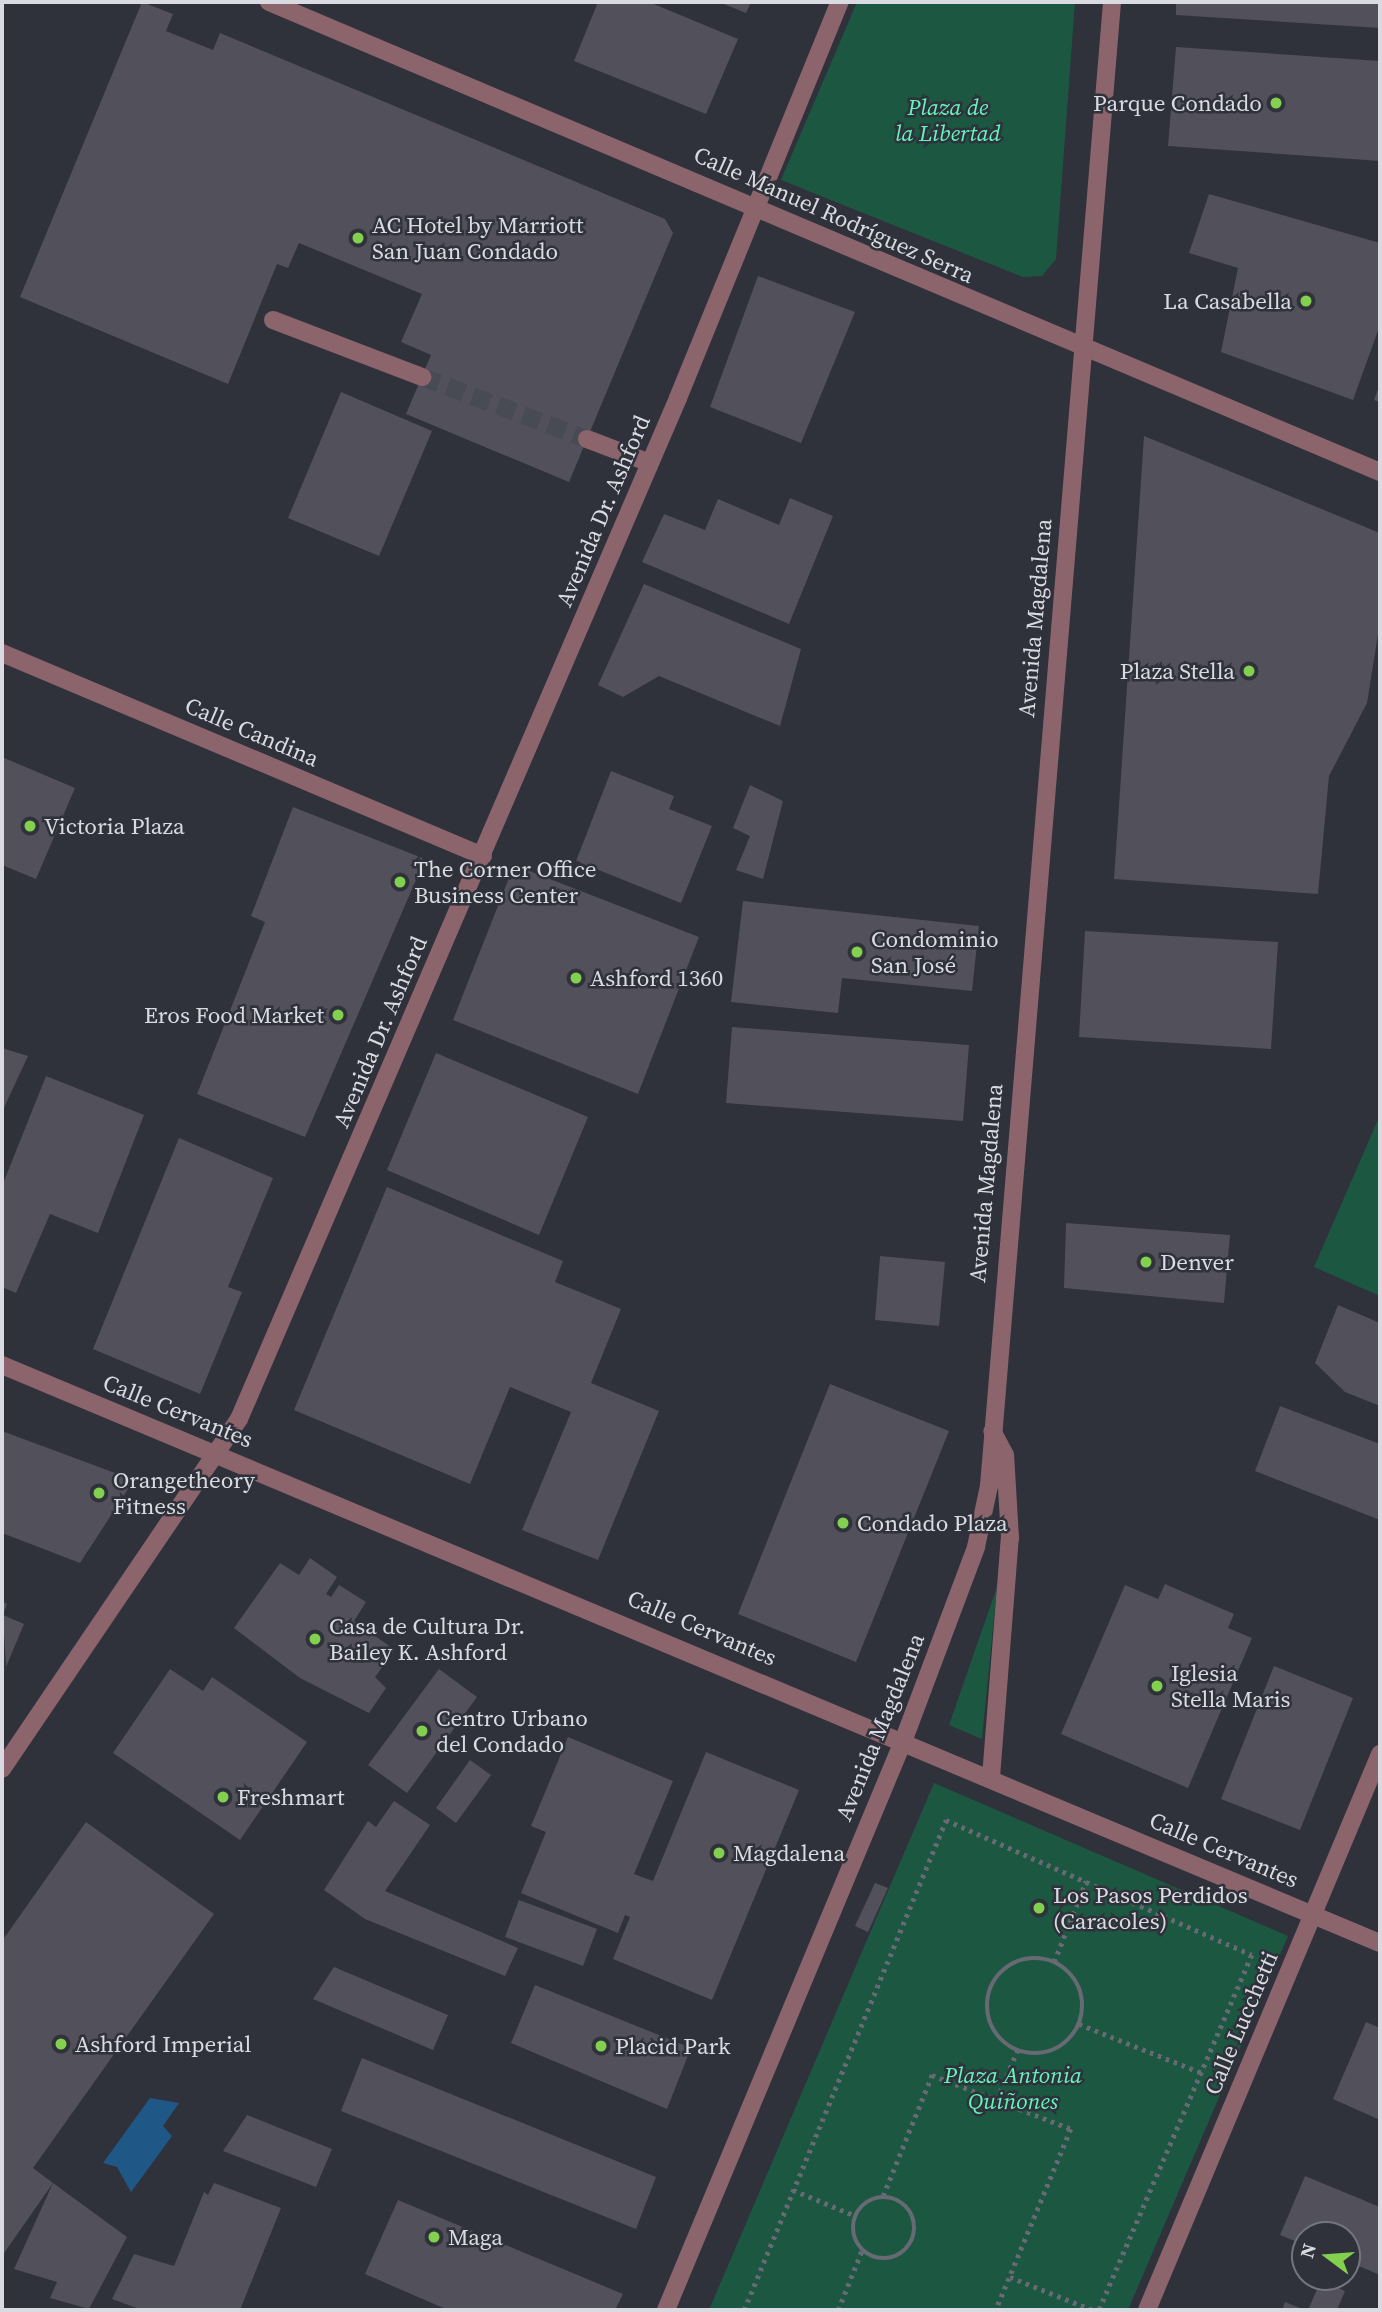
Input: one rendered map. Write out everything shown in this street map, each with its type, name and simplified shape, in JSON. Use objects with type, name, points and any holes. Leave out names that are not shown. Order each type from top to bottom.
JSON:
[{"type":"street","name":"Calle Manuel Rodríguez Serra","points":[[269,2],[753,206],[1083,350],[1380,472]]},
{"type":"street","name":"Avenida Dr. Ashford","points":[[2,1769],[239,1419],[650,463],[753,206],[840,2]]},
{"type":"street","name":"Avenida Magdalena","points":[[666,2310],[904,1739],[976,1547],[989,1486],[991,1429],[1112,2]]},
{"type":"street","points":[[273,320],[422,377]]},
{"type":"street","points":[[587,439],[650,463]]},
{"type":"street","name":"Calle Candina","points":[[2,653],[483,856]]},
{"type":"street","name":"Calle Cervantes","points":[[2,1365],[904,1739],[1380,1943]]},
{"type":"street","points":[[991,1429],[1005,1455],[1010,1538],[991,1777]]},
{"type":"street","name":"Calle Lucchetti","points":[[1147,2310],[1380,1754]]},
{"type":"path","points":[[744,2310],[946,1820],[1252,1955],[1099,2310]]},
{"type":"path","points":[[1054,1962],[1086,1881]]},
{"type":"path","points":[[1020,1961],[1054,1962],[1079,1985],[1079,2024],[1051,2052],[1017,2051],[992,2027],[989,1993],[1000,1973],[1020,1961]]},
{"type":"path","points":[[1079,2024],[1202,2073]]},
{"type":"path","points":[[997,2100],[1017,2051]]},
{"type":"path","points":[[883,2196],[907,2207],[914,2236],[895,2257],[876,2258],[862,2250],[853,2230],[856,2216],[883,2196],[932,2075],[1071,2129],[996,2310]]},
{"type":"path","points":[[793,2190],[856,2216]]},
{"type":"path","points":[[838,2310],[862,2250]]},
{"type":"path","points":[[1010,2277],[1093,2310]]},
{"type":"green space","name":"Plaza de la Libertad","points":[[857,2],[1075,2],[1056,259],[1042,276],[1023,277],[781,180]]},
{"type":"green space","points":[[1380,1115],[1380,1296],[1314,1267]]},
{"type":"green space","points":[[997,1587],[982,1739],[949,1725]]},
{"type":"green space","name":"Plaza Antonia Quiñones","points":[[934,1783],[1288,1936],[1128,2310],[709,2310]]},
{"type":"water","points":[[150,2098],[179,2103],[163,2126],[172,2136],[131,2192],[117,2167],[103,2163]]},
{"type":"building","name":"AC Hotel by Marriott San Juan Condado","points":[[142,2],[173,14],[166,31],[213,50],[220,33],[665,219],[673,233],[569,482],[406,414],[431,355],[401,342],[422,294],[299,243],[288,268],[277,264],[228,384],[20,297]]},
{"type":"building","points":[[598,2],[649,2],[738,39],[706,114],[574,61]]},
{"type":"building","points":[[719,2],[751,2],[746,13]]},
{"type":"building","points":[[1176,2],[1380,2],[1380,28],[1176,15]]},
{"type":"building","name":"Parque Condado","points":[[1176,47],[1380,61],[1380,161],[1168,146]]},
{"type":"building","name":"La Casabella","points":[[1209,194],[1380,243],[1380,325],[1353,400],[1221,352],[1238,268],[1189,253]]},
{"type":"building","points":[[758,276],[855,312],[801,443],[710,407]]},
{"type":"building","points":[[1380,384],[1380,402],[1374,400]]},
{"type":"building","points":[[341,392],[432,431],[379,556],[288,518]]},
{"type":"building","name":"Plaza Stella","points":[[1144,436],[1380,533],[1380,622],[1367,703],[1329,776],[1318,894],[1114,879]]},
{"type":"building","points":[[790,498],[833,516],[789,624],[642,562],[664,514],[705,530],[718,499],[779,525]]},
{"type":"building","points":[[644,584],[801,649],[780,726],[659,676],[623,697],[598,685]]},
{"type":"building","name":"Victoria Plaza","points":[[2,757],[75,788],[36,879],[2,865]]},
{"type":"building","points":[[611,771],[674,796],[669,809],[712,826],[681,903],[576,861]]},
{"type":"building","points":[[750,785],[783,801],[763,879],[736,870],[750,836],[733,828]]},
{"type":"building","points":[[293,807],[425,859],[305,1137],[197,1094],[265,922],[251,916]]},
{"type":"building","name":"Ashford 1360","points":[[514,865],[699,937],[638,1094],[453,1020]]},
{"type":"building","name":"Condominio San José","points":[[743,901],[979,926],[972,991],[842,978],[838,1013],[731,1002]]},
{"type":"building","points":[[1085,931],[1278,942],[1271,1049],[1079,1037]]},
{"type":"building","points":[[732,1027],[969,1045],[963,1121],[726,1103]]},
{"type":"building","points":[[2,1048],[28,1056],[2,1112]]},
{"type":"building","points":[[436,1053],[588,1117],[539,1235],[387,1170]]},
{"type":"building","points":[[46,1076],[144,1115],[98,1233],[50,1214],[16,1293],[2,1287],[2,1186]]},
{"type":"building","points":[[179,1138],[273,1178],[228,1287],[242,1292],[200,1394],[93,1349]]},
{"type":"building","points":[[387,1187],[563,1261],[555,1282],[621,1309],[591,1383],[659,1411],[598,1560],[522,1530],[571,1412],[510,1387],[470,1484],[294,1410]]},
{"type":"building","name":"Denver","points":[[1066,1223],[1230,1235],[1224,1303],[1064,1288]]},
{"type":"building","points":[[880,1256],[945,1262],[939,1326],[875,1320]]},
{"type":"building","points":[[1338,1305],[1380,1323],[1380,1406],[1345,1392],[1315,1363]]},
{"type":"building","name":"Condado Plaza","points":[[830,1384],[949,1431],[856,1662],[738,1614]]},
{"type":"building","points":[[1280,1406],[1380,1444],[1380,1520],[1255,1471]]},
{"type":"building","points":[[2,1431],[134,1480],[80,1563],[2,1533]]},
{"type":"building","name":"Casa de Cultura Dr. Bailey K. Ashford","points":[[310,1558],[337,1577],[326,1594],[331,1597],[339,1585],[366,1602],[354,1621],[395,1650],[375,1677],[386,1688],[369,1713],[300,1678],[234,1628],[280,1563],[299,1575]]},
{"type":"building","name":"Iglesia Stella Maris","points":[[1165,1584],[1234,1614],[1228,1628],[1252,1638],[1188,1788],[1061,1734],[1125,1585],[1158,1599]]},
{"type":"building","points":[[2,1601],[7,1604],[3,1615],[24,1624],[6,1667]]},
{"type":"building","points":[[1274,1666],[1353,1698],[1300,1830],[1221,1799]]},
{"type":"building","name":"Freshmart","points":[[170,1669],[203,1691],[212,1677],[307,1742],[240,1840],[113,1753]]},
{"type":"building","name":"Centro Urbano del Condado","points":[[439,1669],[477,1697],[407,1793],[368,1765]]},
{"type":"building","name":"Magdalena","points":[[568,1737],[673,1781],[634,1874],[653,1881],[706,1752],[799,1790],[712,2000],[613,1959],[630,1917],[625,1915],[618,1933],[521,1893],[546,1832],[531,1826]]},
{"type":"building","points":[[470,1760],[491,1775],[456,1823],[436,1808]]},
{"type":"building","points":[[394,1801],[430,1825],[385,1891],[518,1948],[505,1976],[365,1919],[324,1890],[368,1821],[376,1827]]},
{"type":"building","name":"Ashford Imperial","points":[[86,1822],[214,1914],[33,2168],[53,2183],[2,2256],[2,1941]]},
{"type":"building","points":[[875,1883],[888,1888],[868,1932],[855,1926]]},
{"type":"building","points":[[519,1900],[597,1929],[583,1966],[505,1937]]},
{"type":"building","points":[[334,1967],[448,2015],[433,2050],[313,1999]]},
{"type":"building","name":"Placid Park","points":[[535,1985],[691,2048],[667,2109],[511,2043]]},
{"type":"building","points":[[1366,2022],[1380,2028],[1380,2120],[1333,2099]]},
{"type":"building","points":[[362,2058],[656,2177],[636,2229],[341,2111]]},
{"type":"building","points":[[247,2115],[332,2149],[316,2187],[223,2151]]},
{"type":"building","points":[[1305,2176],[1380,2207],[1380,2275],[1361,2267],[1361,2221],[1291,2221],[1291,2239],[1280,2235]]},
{"type":"building","points":[[53,2183],[127,2237],[89,2309],[50,2298],[57,2282],[14,2269]]},
{"type":"building","points":[[214,2183],[281,2208],[240,2310],[142,2310],[112,2299],[134,2254],[174,2266],[204,2192],[208,2195]]},
{"type":"building","name":"Maga","points":[[398,2200],[623,2294],[615,2310],[448,2310],[365,2274]]},
{"type":"building","points":[[1316,2291],[1345,2291],[1337,2310],[1308,2310]]},
{"type":"building","points":[[1285,2302],[1305,2310],[1282,2310]]},
{"type":"tunnel","points":[[422,377],[587,439]]},
{"type":"place","name":"Parque Condado","points":[[1276,103]]},
{"type":"place","name":"AC Hotel by Marriott San Juan Condado","points":[[358,238]]},
{"type":"place","name":"La Casabella","points":[[1306,301]]},
{"type":"place","name":"Plaza Stella","points":[[1249,671]]},
{"type":"place","name":"Victoria Plaza","points":[[30,826]]},
{"type":"place","name":"The Corner Office Business Center","points":[[400,882]]},
{"type":"place","name":"Condominio San José","points":[[857,952]]},
{"type":"place","name":"Ashford 1360","points":[[576,978]]},
{"type":"place","name":"Eros Food Market","points":[[338,1015]]},
{"type":"place","name":"Denver","points":[[1146,1262]]},
{"type":"place","name":"Orangetheory Fitness","points":[[99,1493]]},
{"type":"place","name":"Condado Plaza","points":[[843,1523]]},
{"type":"place","name":"Casa de Cultura Dr. Bailey K. Ashford","points":[[315,1639]]},
{"type":"place","name":"Iglesia Stella Maris","points":[[1157,1686]]},
{"type":"place","name":"Centro Urbano del Condado","points":[[422,1731]]},
{"type":"place","name":"Freshmart","points":[[223,1797]]},
{"type":"place","name":"Magdalena","points":[[719,1853]]},
{"type":"place","name":"Los Pasos Perdidos (Caracoles)","points":[[1039,1908]]},
{"type":"place","name":"Ashford Imperial","points":[[61,2044]]},
{"type":"place","name":"Placid Park","points":[[601,2046]]},
{"type":"place","name":"Maga","points":[[434,2237]]}]
